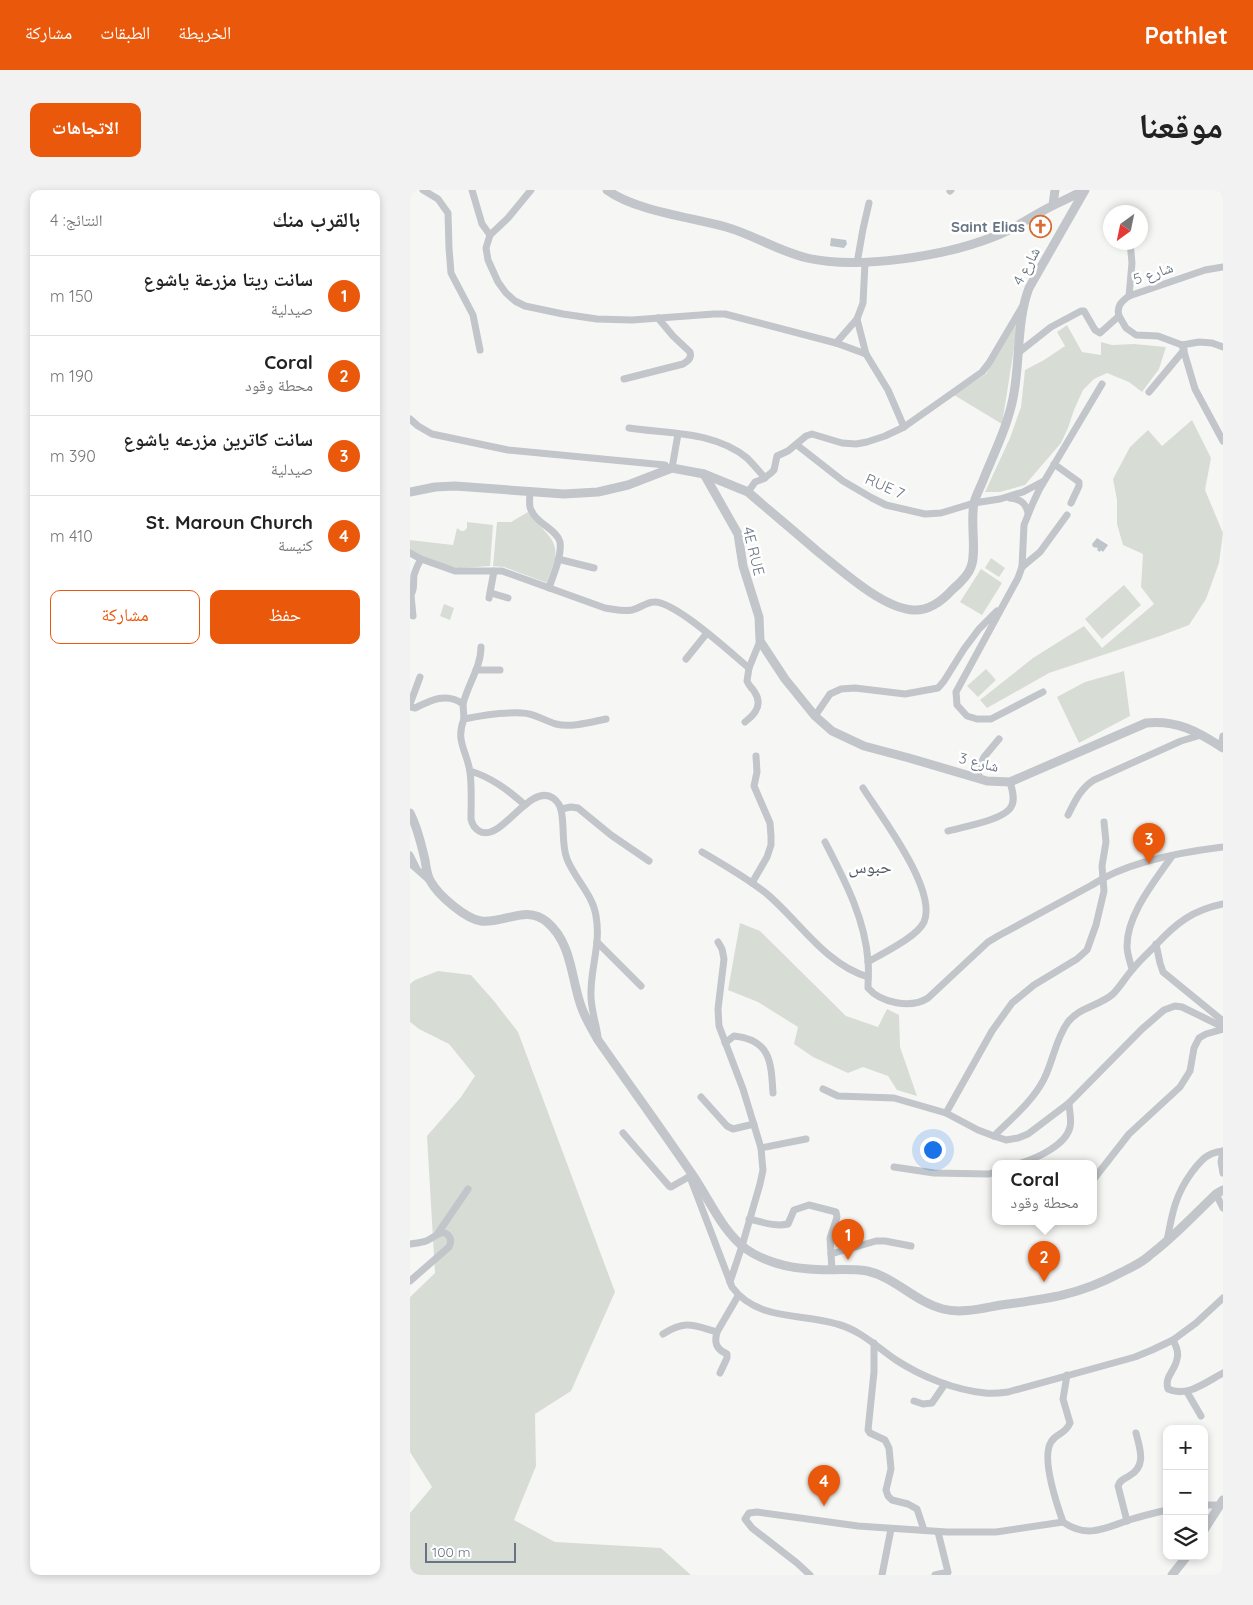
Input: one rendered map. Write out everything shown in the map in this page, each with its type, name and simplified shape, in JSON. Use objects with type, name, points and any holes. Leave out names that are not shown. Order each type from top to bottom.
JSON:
[{"type":"street","points":[[423,190],[438,199],[448,213],[448,248],[451,273],[473,314],[480,350]]},
{"type":"street","points":[[472,190],[482,224],[490,235]]},
{"type":"street","points":[[531,190],[508,218],[490,235],[486,248],[488,260],[498,282],[506,293],[515,301],[525,306],[597,319],[632,320],[719,314],[836,343],[866,354]]},
{"type":"street","points":[[607,190],[637,205],[742,232],[786,252],[809,259],[861,263],[914,257],[974,244],[1012,229],[1053,205],[1085,190]]},
{"type":"street","points":[[1053,205],[1054,190]]},
{"type":"street","name":"شارع 4","points":[[671,469],[704,474],[748,492],[846,575],[894,606],[911,610],[928,608],[938,603],[954,589],[972,566],[974,556],[972,538],[974,503],[1010,411],[1018,365],[1023,304],[1029,288],[1085,190]]},
{"type":"street","points":[[836,343],[857,319],[863,303],[862,229],[869,203]]},
{"type":"street","points":[[1129,296],[1132,264],[1131,250]]},
{"type":"street","name":"شارع 5","points":[[1018,353],[1051,327],[1081,310],[1084,311],[1095,330],[1099,333],[1104,331],[1119,316],[1118,309],[1121,302],[1129,296],[1205,270],[1223,267]]},
{"type":"street","points":[[748,492],[755,482],[765,478],[774,470],[777,456],[797,445],[806,436],[812,434],[842,443],[856,444],[867,442],[904,427],[982,372],[1023,304]]},
{"type":"street","points":[[1119,316],[1126,328],[1136,335],[1158,336],[1183,348],[1195,389],[1223,441]]},
{"type":"street","points":[[624,379],[683,364],[691,357],[690,352],[658,318]]},
{"type":"street","points":[[857,319],[866,354],[888,390],[904,427]]},
{"type":"street","points":[[1150,392],[1183,348],[1199,342],[1212,343],[1223,347]]},
{"type":"street","points":[[1043,692],[991,719],[977,719],[967,716],[958,704],[956,692],[1018,578],[1022,567],[1024,525],[1044,480],[1102,384]]},
{"type":"street","points":[[410,419],[432,434],[508,450],[665,465],[671,469]]},
{"type":"street","points":[[629,428],[696,436],[726,445],[746,458],[765,478]]},
{"type":"street","points":[[671,469],[678,434]]},
{"type":"street","name":"RUE 7","points":[[797,445],[843,481],[886,504],[915,512],[933,514],[953,511],[974,503]]},
{"type":"street","points":[[1054,464],[1079,482],[1071,503]]},
{"type":"street","points":[[410,492],[434,487],[455,486],[564,494],[598,492],[628,485],[671,469]]},
{"type":"street","name":"4E RUE","points":[[704,474],[738,534],[743,566],[759,616],[760,641]]},
{"type":"street","points":[[974,503],[1007,498],[1023,492],[1044,480]]},
{"type":"street","points":[[530,491],[530,508],[535,517],[560,541],[558,559],[549,588]]},
{"type":"street","points":[[1007,498],[1020,500],[1026,505],[1028,514]]},
{"type":"street","points":[[1022,567],[1040,552],[1067,514]]},
{"type":"street","points":[[410,553],[455,571],[502,571],[605,608],[620,611],[633,610],[653,602],[670,606],[750,668]]},
{"type":"street","points":[[413,616],[411,596],[414,576],[417,566],[422,559]]},
{"type":"street","points":[[558,559],[594,568]]},
{"type":"street","points":[[494,571],[490,596],[508,598]]},
{"type":"street","points":[[815,716],[830,694],[841,689],[855,688],[905,694],[938,688],[944,682],[979,629],[1001,607]]},
{"type":"street","points":[[686,659],[707,634]]},
{"type":"street","points":[[745,722],[754,715],[758,705],[755,692],[748,685],[747,681],[760,641]]},
{"type":"street","name":"شارع 3","points":[[760,641],[785,679],[815,716],[832,731],[864,746],[979,777],[987,781],[1010,782],[1146,723],[1174,723],[1222,747]]},
{"type":"street","points":[[481,647],[480,660],[463,704],[464,719],[460,731],[470,771],[472,824],[480,832],[493,831],[534,799],[547,795],[557,802],[561,809],[563,843],[567,857],[574,873],[592,900],[596,915],[598,942],[590,993],[598,1040]]},
{"type":"street","points":[[476,670],[500,670]]},
{"type":"street","points":[[420,677],[410,704],[411,707],[415,708],[437,699],[448,697],[455,698],[463,704]]},
{"type":"street","points":[[464,719],[487,714],[523,713],[539,716],[556,724],[564,725],[606,719]]},
{"type":"street","points":[[1068,815],[1081,791],[1094,780],[1181,741],[1201,735]]},
{"type":"street","points":[[1222,747],[1223,736]]},
{"type":"street","points":[[979,777],[978,769],[984,757],[999,739]]},
{"type":"street","points":[[752,883],[763,866],[771,845],[770,823],[754,786],[758,772],[756,756]]},
{"type":"street","points":[[470,771],[498,784],[525,805]]},
{"type":"street","points":[[948,831],[998,817],[1010,810],[1013,799],[1010,782]]},
{"type":"street","points":[[863,788],[916,872],[926,904],[924,921],[918,930],[868,962]]},
{"type":"street","points":[[561,809],[578,808],[611,835],[649,861]]},
{"type":"street","points":[[410,813],[417,828],[430,882]]},
{"type":"street","points":[[946,1113],[992,1031],[1012,1003],[1034,985],[1077,959],[1087,950],[1096,926],[1104,891],[1102,866],[1106,842],[1104,822]]},
{"type":"street","points":[[825,842],[848,887],[856,908],[865,942],[868,962],[868,988],[875,996],[903,1004],[920,1002],[928,998],[988,942],[1103,878],[1172,856],[1223,847]]},
{"type":"street","points":[[702,852],[752,883],[778,904],[830,956],[845,967],[868,977]]},
{"type":"street","points":[[410,855],[413,866],[441,895],[458,910],[480,921],[528,914],[548,922],[560,936],[568,954],[581,1005],[586,1019],[598,1040],[730,1233],[742,1246],[751,1252],[776,1263],[807,1269],[868,1272],[883,1276],[920,1299],[945,1310],[979,1309],[1067,1295],[1087,1289],[1149,1257],[1219,1192],[1223,1208]]},
{"type":"street","points":[[1132,969],[1127,948],[1132,920],[1172,856]]},
{"type":"street","points":[[994,1136],[1026,1104],[1038,1088],[1048,1070],[1063,1030],[1072,1017],[1112,994],[1132,969],[1170,929],[1190,915],[1223,904]]},
{"type":"street","points":[[598,942],[641,986]]},
{"type":"street","points":[[718,942],[724,959],[717,1017],[754,1124],[761,1148],[763,1170],[730,1282]]},
{"type":"street","points":[[1156,944],[1163,972],[1223,1021]]},
{"type":"street","points":[[823,1089],[838,1096],[894,1098],[946,1113],[978,1130],[1006,1140],[1028,1134],[1069,1103],[1142,1029],[1168,1008],[1182,1007],[1223,1029]]},
{"type":"street","points":[[1097,1175],[1130,1134],[1180,1087],[1190,1071],[1194,1048],[1199,1038],[1223,1029]]},
{"type":"street","points":[[725,1043],[734,1036],[748,1038],[762,1047],[768,1056],[773,1094]]},
{"type":"street","points":[[701,1097],[727,1126],[733,1129],[754,1124]]},
{"type":"street","points":[[1027,1160],[1058,1145],[1063,1140],[1070,1126],[1069,1103]]},
{"type":"street","points":[[623,1133],[668,1186],[671,1187],[691,1176]]},
{"type":"street","points":[[761,1148],[806,1139]]},
{"type":"street","points":[[1167,1241],[1174,1206],[1181,1188],[1200,1162],[1211,1153],[1223,1151],[1221,1162],[1223,1174]]},
{"type":"street","points":[[894,1167],[946,1174],[992,1173]]},
{"type":"street","points":[[691,1176],[730,1282],[738,1296],[756,1307],[772,1313],[838,1324],[857,1332],[897,1360],[923,1375],[945,1384],[987,1393],[1008,1392],[1135,1357],[1173,1340],[1196,1323],[1223,1298]]},
{"type":"street","points":[[410,1244],[425,1242],[438,1233],[468,1189]]},
{"type":"street","points":[[749,1219],[776,1225],[786,1225],[794,1210],[809,1206],[834,1211],[837,1214],[830,1238],[832,1270]]},
{"type":"street","points":[[410,1281],[449,1247],[451,1241],[449,1236],[444,1233],[438,1233]]},
{"type":"street","points":[[831,1254],[885,1241],[911,1246]]},
{"type":"street","points":[[720,1373],[727,1354],[720,1350],[715,1340],[717,1332],[738,1296]]},
{"type":"street","points":[[663,1334],[679,1325],[692,1325],[717,1332]]},
{"type":"street","points":[[1173,1340],[1177,1349],[1177,1360],[1166,1384],[1171,1391],[1187,1392],[1223,1373]]},
{"type":"street","points":[[874,1343],[874,1372],[868,1430],[870,1433],[885,1440],[889,1448],[891,1469],[886,1490],[888,1496],[892,1500],[908,1504],[917,1509],[924,1530]]},
{"type":"street","points":[[1063,1522],[1053,1491],[1049,1466],[1049,1450],[1053,1439],[1065,1431],[1070,1423],[1062,1394],[1066,1375]]},
{"type":"street","points":[[914,1402],[932,1403],[945,1384]]},
{"type":"street","points":[[1187,1392],[1200,1416]]},
{"type":"street","points":[[1127,1521],[1118,1484],[1140,1466],[1141,1456],[1136,1433]]},
{"type":"street","points":[[1208,1504],[1221,1502]]},
{"type":"street","points":[[1208,1523],[1221,1502]]},
{"type":"street","points":[[810,1575],[752,1528],[746,1519],[749,1513],[757,1512],[891,1529],[973,1533],[996,1532],[1063,1522],[1078,1530],[1088,1531],[1108,1528],[1163,1511]]},
{"type":"street","points":[[882,1575],[891,1529]]},
{"type":"street","points":[[935,1575],[948,1574],[938,1532]]},
{"type":"street","points":[[1172,1575],[1184,1560]]},
{"type":"shaded area","points":[[831,238],[846,240],[847,244],[844,248],[830,246]]},
{"type":"shaded area","points":[[1019,317],[1002,424],[954,395],[986,374]]},
{"type":"shaded area","points":[[1067,325],[1082,352],[1101,355],[1101,342],[1112,345],[1134,344],[1166,347],[1159,369],[1142,392],[1129,382],[1107,373],[1094,379],[1083,390],[1061,443],[1025,485],[1000,492],[985,492],[1010,438],[1021,407],[1025,370],[1065,346],[1057,332]]},
{"type":"shaded area","points":[[1192,420],[1211,458],[1205,490],[1223,533],[1219,563],[1206,599],[1189,625],[1049,673],[987,708],[980,700],[1033,658],[1084,626],[1102,648],[1154,604],[1141,587],[1143,554],[1123,545],[1117,524],[1117,500],[1113,479],[1130,447],[1148,430],[1162,446]]},
{"type":"shaded area","points":[[528,512],[554,544],[554,560],[547,583],[504,567],[493,566],[497,522],[511,522]]},
{"type":"shaded area","points":[[467,522],[493,525],[490,566],[459,568],[426,560],[410,551],[410,540],[453,545],[457,528],[464,531],[467,528]]},
{"type":"shaded area","points":[[1097,538],[1108,545],[1103,552],[1093,547],[1092,544]]},
{"type":"shaded area","points":[[991,558],[1005,568],[999,577],[985,568]]},
{"type":"shaded area","points":[[981,569],[1002,583],[982,615],[960,602]]},
{"type":"shaded area","points":[[1124,585],[1141,605],[1102,639],[1085,619]]},
{"type":"shaded area","points":[[444,604],[454,608],[450,620],[440,616]]},
{"type":"shaded area","points":[[986,669],[996,680],[978,697],[967,686]]},
{"type":"shaded area","points":[[1124,671],[1130,716],[1079,743],[1057,697],[1085,682]]},
{"type":"shaded area","points":[[740,923],[760,931],[846,1016],[878,1027],[887,1009],[899,1015],[900,1047],[917,1096],[897,1090],[888,1076],[863,1067],[848,1073],[813,1057],[794,1044],[798,1027],[758,1002],[728,990]]},
{"type":"shaded area","points":[[438,971],[471,975],[518,1032],[615,1292],[571,1391],[535,1414],[536,1466],[514,1520],[555,1542],[661,1548],[691,1575],[410,1575],[410,1513],[432,1487],[410,1452],[410,1297],[435,1273],[427,1136],[461,1097],[475,1076],[449,1044],[419,1029],[410,1022],[410,984],[415,980]]},
{"type":"place","name":"Saint Elias","points":[[1041,226]]},
{"type":"place","name":"سانت كاترين مزرعه ياشوع","points":[[1149,864]]},
{"type":"place","name":"سانت ريتا مزرعة ياشوع","points":[[848,1260]]},
{"type":"place","name":"Coral","points":[[1044,1282]]},
{"type":"place","name":"St. Maroun Church","points":[[824,1506]]},
{"type":"district","name":"حبوس","points":[[870,866]]}]
